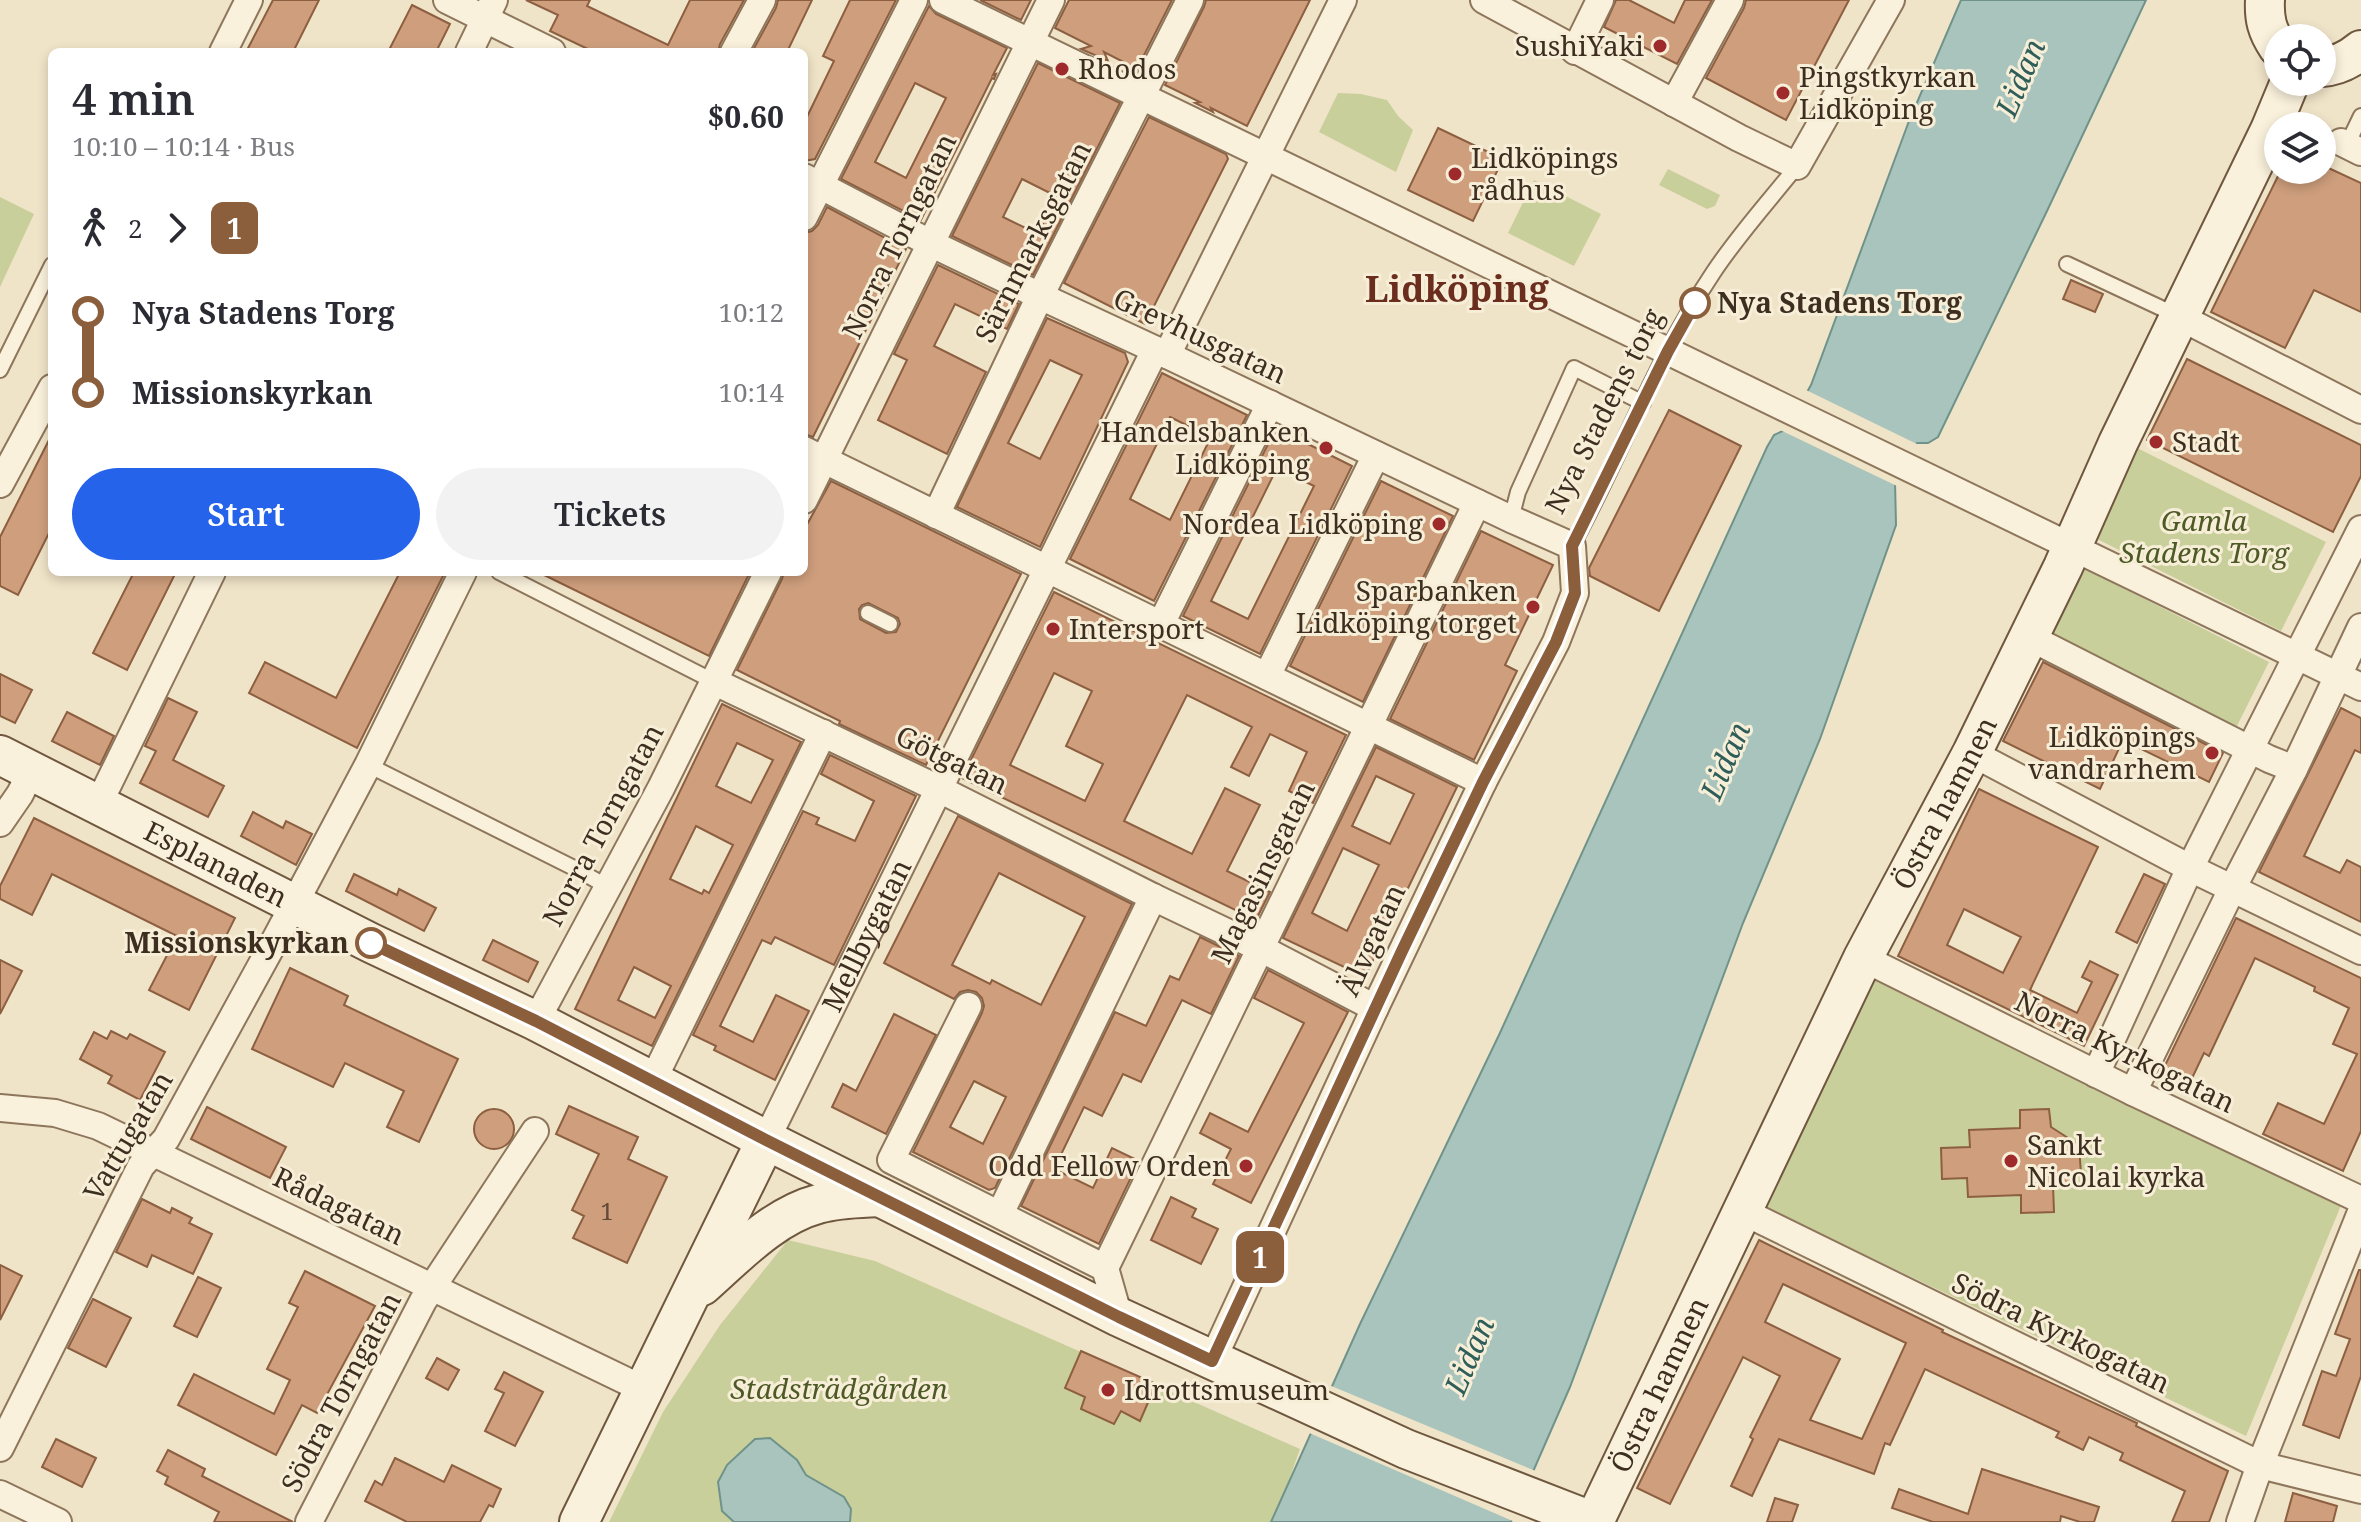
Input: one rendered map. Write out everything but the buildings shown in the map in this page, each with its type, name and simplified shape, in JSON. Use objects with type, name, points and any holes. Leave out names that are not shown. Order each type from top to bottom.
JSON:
[{"type":"street","points":[[225,48],[249,0]]},
{"type":"street","points":[[447,0],[490,10],[546,48]]},
{"type":"street","points":[[736,48],[762,0]]},
{"type":"street","points":[[812,181],[914,0]]},
{"type":"street","points":[[943,0],[2361,687]]},
{"type":"street","name":"Norra Torngatan","points":[[808,482],[814,455],[932,244],[1051,0]]},
{"type":"street","name":"Särnmarksgatan","points":[[936,515],[1040,296],[1190,0]]},
{"type":"street","name":"Mellbygatan","points":[[579,1522],[1047,570],[1161,352],[1271,157],[1343,0]]},
{"type":"street","points":[[1484,0],[1575,51],[1797,166],[1891,0]]},
{"type":"street","points":[[1575,51],[1600,0]]},
{"type":"street","points":[[1674,103],[1730,0]]},
{"type":"street","points":[[2265,0],[2266,24]]},
{"type":"street","points":[[471,48],[490,10]]},
{"type":"street","name":"Östra hamnen","points":[[1594,1522],[1863,958],[1972,753],[2029,637],[2284,96]]},
{"type":"street","name":"Grevhusgatan","points":[[812,181],[1040,296],[1572,546]]},
{"type":"street","points":[[2180,317],[2361,410]]},
{"type":"street","points":[[0,484],[48,395]]},
{"type":"street","points":[[1161,624],[1270,404]]},
{"type":"street","points":[[814,455],[1483,782]]},
{"type":"street","points":[[1267,676],[1376,455]]},
{"type":"street","name":"Magasinsgatan","points":[[1105,1268],[1477,503]]},
{"type":"street","points":[[2096,1074],[2190,868],[2361,529]]},
{"type":"street","name":"Älvgatan","points":[[1212,1361],[1483,782],[1556,642],[1575,593],[1572,546]]},
{"type":"street","points":[[98,805],[210,576]]},
{"type":"street","name":"Vattugatan","points":[[0,1448],[141,1166],[166,1139],[295,903],[368,765],[461,576]]},
{"type":"street","name":"Norra Torngatan","points":[[536,1021],[661,788],[766,576]]},
{"type":"street","points":[[2133,1092],[2361,627]]},
{"type":"street","points":[[2029,637],[2294,769]]},
{"type":"street","name":"Götgatan","points":[[713,681],[939,789],[1375,1008]]},
{"type":"street","points":[[652,1082],[823,733]]},
{"type":"street","points":[[1972,753],[2190,868],[2361,951]]},
{"type":"street","points":[[0,823],[20,794],[15,764]]},
{"type":"street","name":"Esplanaden","points":[[15,764],[371,943],[536,1021],[1119,1317],[1406,1449],[1594,1522]]},
{"type":"street","points":[[1000,1214],[1153,897]]},
{"type":"street","name":"Norra Kyrkogatan","points":[[1863,958],[2133,1092],[2361,1200]]},
{"type":"street","points":[[968,1006],[891,1160],[1105,1268],[1119,1317]]},
{"type":"street","name":"Rådagatan","points":[[0,1108],[72,1117],[153,1151],[643,1389]]},
{"type":"street","name":"Södra Torngatan","points":[[309,1522],[423,1301],[535,1131]]},
{"type":"street","points":[[688,1298],[770,1229],[797,1211],[819,1203],[879,1197]]},
{"type":"street","name":"Södra Kyrkogatan","points":[[1742,1211],[2260,1465],[2361,1490]]},
{"type":"street","points":[[2240,1522],[2361,1212]]},
{"type":"street","points":[[0,1494],[58,1522]]},
{"type":"lane","points":[[2349,147],[2361,116]]},
{"type":"lane","name":"Nya Stadens torg","points":[[1572,546],[1668,351],[1713,273],[1797,166]]},
{"type":"lane","points":[[2067,264],[2180,317]]},
{"type":"lane","points":[[0,370],[48,273]]},
{"type":"lane","points":[[1511,519],[1518,492],[1574,368],[1643,403]]},
{"type":"lane","name":"Götgatan","points":[[507,576],[713,681]]},
{"type":"lane","points":[[868,613],[890,624]]},
{"type":"lane","points":[[368,765],[608,887]]},
{"type":"green space","points":[[1338,93],[1387,100],[1413,130],[1396,172],[1319,132]]},
{"type":"green space","points":[[1668,169],[1720,195],[1715,206],[1707,209],[1659,185]]},
{"type":"green space","points":[[1534,180],[1601,214],[1574,266],[1508,233]]},
{"type":"green space","points":[[0,197],[34,214],[0,287]]},
{"type":"green space","name":"Gamla Stadens Torg","points":[[2127,443],[2326,542],[2281,631],[2083,532]]},
{"type":"green space","name":"Gamla Stadens Torg","points":[[2070,561],[2269,662],[2236,728],[2037,627]]},
{"type":"green space","points":[[1875,979],[2342,1203],[2246,1436],[1762,1206]]},
{"type":"green space","name":"Stadsträdgården","points":[[788,1240],[875,1261],[1300,1449],[1271,1522],[609,1522],[663,1412],[720,1325]]},
{"type":"water","name":"Lidan","points":[[1961,0],[2146,0],[1938,437],[1928,443],[1917,443],[1895,481],[1896,525],[1820,739],[1743,923],[1570,1387],[1511,1522],[1271,1522],[1360,1324],[1499,1035],[1767,447],[1774,435],[1785,430],[1811,385],[1909,121]]},
{"type":"water","points":[[770,1438],[797,1460],[806,1475],[844,1497],[851,1509],[850,1522],[734,1522],[722,1511],[718,1482],[727,1465],[755,1439]]},
{"type":"pier","points":[[1804,389],[1921,446],[1899,487],[1778,429]]},
{"type":"pier","points":[[1329,1385],[1538,1472],[1515,1522],[1307,1432]]},
{"type":"bus line","name":"1","points":[[371,943],[536,1021],[766,1140],[1212,1361],[1402,951],[1483,782],[1556,642],[1575,593],[1572,546],[1668,351],[1695,303]]},
{"type":"place","name":"SushiYaki","points":[[1660,46]]},
{"type":"place","name":"Rhodos","points":[[1062,69]]},
{"type":"place","name":"Pingstkyrkan Lidköping","points":[[1783,93]]},
{"type":"place","name":"Lidköpings rådhus","points":[[1455,174]]},
{"type":"place","name":"Nya Stadens Torg","points":[[1695,303]]},
{"type":"place","name":"Stadt","points":[[2156,442]]},
{"type":"place","name":"Handelsbanken Lidköping","points":[[1326,448]]},
{"type":"place","name":"Nordea Lidköping","points":[[1439,524]]},
{"type":"place","name":"Sparbanken Lidköping torget","points":[[1533,607]]},
{"type":"place","name":"Intersport","points":[[1053,629]]},
{"type":"place","name":"Lidköpings vandrarhem","points":[[2212,753]]},
{"type":"place","name":"Missionskyrkan","points":[[371,943]]},
{"type":"place","name":"Sankt Nicolai kyrka","points":[[2011,1161]]},
{"type":"place","name":"Odd Fellow Orden","points":[[1246,1166]]},
{"type":"place","name":"Idrottsmuseum","points":[[1108,1390]]},
{"type":"district","name":"Lidköping","points":[[1457,289]]}]
